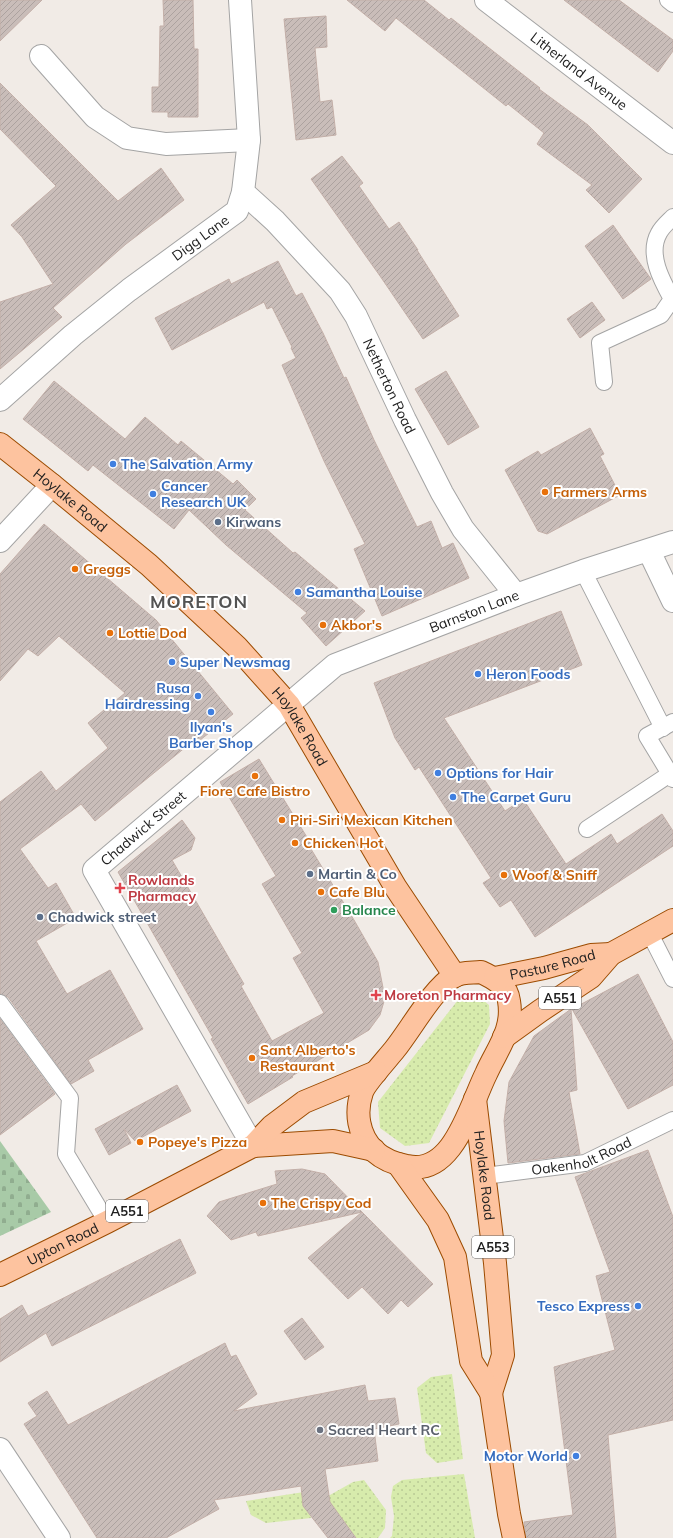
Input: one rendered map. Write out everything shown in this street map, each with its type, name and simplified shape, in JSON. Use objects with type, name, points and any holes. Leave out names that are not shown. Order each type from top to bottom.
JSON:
[{"type":"main road","name":"Hoylake Road","points":[[0,444],[149,565],[237,646],[289,705],[396,888],[455,976]]},
{"type":"main road","name":"Pasture Road","points":[[504,1038],[540,1011],[591,977],[611,954],[673,920]]},
{"type":"main road","name":"Pasture Road","points":[[495,978],[544,968],[591,955],[611,954]]},
{"type":"main road","points":[[481,972],[495,978],[504,986],[509,1000],[510,1024],[453,1145],[443,1157],[432,1165],[415,1168],[398,1164],[383,1157],[374,1150],[366,1139],[359,1124],[359,1107],[362,1090],[442,986],[455,976],[464,973],[481,972]]},
{"type":"main road","name":"Upton Road","points":[[0,1275],[107,1222],[253,1146],[272,1126],[304,1102],[377,1072]]},
{"type":"main road","name":"Hoylake Road","points":[[475,1099],[495,1263],[503,1355],[491,1393]]},
{"type":"main road","name":"Upton Road","points":[[253,1146],[333,1141],[374,1150]]},
{"type":"main road","name":"Hoylake Road","points":[[398,1164],[438,1220],[455,1257],[472,1361],[491,1393],[514,1538]]},
{"type":"street","name":"Digg Lane","points":[[0,400],[73,335],[129,290],[237,211],[243,192],[248,140],[240,0]]},
{"type":"street","name":"Litherland Avenue","points":[[486,0],[673,142]]},
{"type":"street","points":[[41,56],[95,117],[127,138],[166,144],[248,140]]},
{"type":"street","name":"Netherton Road","points":[[243,192],[275,221],[340,291],[356,316],[405,420],[442,493],[463,529],[516,595]]},
{"type":"street","points":[[0,541],[52,485]]},
{"type":"street","name":"Barnston Lane","points":[[289,705],[335,665],[516,595],[583,571],[673,542]]},
{"type":"street","points":[[648,551],[673,601]]},
{"type":"street","name":"Chadwick Street","points":[[253,1146],[94,870],[289,705]]},
{"type":"street","points":[[0,1449],[59,1538]]},
{"type":"lane","points":[[668,0],[673,4]]},
{"type":"lane","points":[[604,382],[600,343],[661,315],[672,299],[662,281],[654,249],[658,234],[673,216]]},
{"type":"lane","points":[[583,571],[668,725],[647,736],[672,777],[587,829]]},
{"type":"lane","points":[[649,932],[673,979]]},
{"type":"lane","points":[[0,1003],[70,1098],[66,1154],[107,1222]]},
{"type":"lane","name":"Oakenholt Road","points":[[485,1176],[585,1163],[673,1120]]},
{"type":"green space","points":[[476,994],[489,1005],[490,1024],[429,1143],[405,1146],[380,1128],[378,1102],[458,1000]]},
{"type":"green space","points":[[0,1141],[51,1212],[0,1236]]},
{"type":"green space","points":[[452,1374],[463,1459],[437,1463],[426,1453],[417,1388],[431,1377]]},
{"type":"green space","points":[[464,1474],[475,1538],[390,1538],[392,1536],[394,1516],[391,1497],[393,1486],[402,1480]]},
{"type":"green space","points":[[364,1480],[386,1510],[385,1528],[378,1538],[356,1538],[314,1504],[353,1482]]},
{"type":"green space","points":[[304,1492],[311,1518],[266,1523],[251,1515],[246,1501]]},
{"type":"building","points":[[0,0],[42,0],[0,41]]},
{"type":"building","points":[[163,0],[193,0],[194,49],[198,49],[198,117],[168,117],[168,112],[152,112],[152,87],[159,87],[160,26],[164,26]]},
{"type":"building","points":[[347,0],[424,0],[449,20],[451,18],[540,88],[539,89],[588,125],[642,179],[609,213],[586,190],[592,185],[537,144],[544,133],[508,104],[506,106],[396,18],[385,31]]},
{"type":"building","points":[[564,0],[619,0],[673,40],[673,51],[658,72]]},
{"type":"building","points":[[326,16],[327,47],[315,48],[320,102],[332,100],[336,135],[296,140],[284,19]]},
{"type":"building","points":[[0,83],[118,201],[161,168],[184,200],[126,244],[53,308],[62,317],[0,369],[0,302],[53,284],[22,237],[11,225],[56,186],[0,129]]},
{"type":"building","points":[[342,156],[363,183],[359,186],[389,229],[399,222],[459,316],[423,339],[311,179]]},
{"type":"building","points":[[613,225],[651,279],[623,299],[585,246]]},
{"type":"building","points":[[278,261],[296,296],[302,293],[344,378],[346,377],[374,440],[417,527],[431,521],[442,548],[453,543],[469,578],[382,616],[354,549],[365,544],[324,461],[282,365],[296,358],[272,307],[267,309],[264,302],[172,350],[155,318],[229,279],[231,284]]},
{"type":"building","points":[[592,302],[605,320],[580,338],[567,319]]},
{"type":"building","points":[[446,371],[479,427],[448,445],[415,389]]},
{"type":"building","points":[[54,381],[125,439],[145,417],[178,445],[181,441],[233,484],[237,480],[256,499],[245,510],[293,553],[295,552],[365,611],[326,646],[301,618],[307,613],[226,545],[189,510],[174,529],[93,465],[88,471],[23,419]]},
{"type":"building","points":[[590,428],[604,454],[600,456],[620,495],[547,534],[538,531],[505,470],[538,451],[541,455]]},
{"type":"building","points":[[44,524],[156,620],[233,714],[190,748],[187,746],[95,821],[81,804],[20,849],[48,888],[56,883],[76,918],[36,941],[67,994],[110,970],[143,1029],[88,1060],[94,1071],[71,1084],[8,997],[0,994],[0,802],[41,771],[56,791],[108,748],[88,723],[125,693],[59,636],[38,656],[28,649],[0,681],[0,574]]},
{"type":"building","points":[[561,611],[582,665],[444,718],[505,811],[523,799],[566,864],[611,834],[617,844],[662,814],[673,831],[673,846],[535,937],[511,900],[500,907],[483,883],[491,878],[419,767],[415,770],[395,738],[374,683]]},
{"type":"building","points":[[259,759],[313,847],[311,849],[378,962],[385,998],[380,1015],[369,1030],[248,1104],[211,1039],[213,1038],[118,872],[182,820],[195,838],[191,850],[172,860],[244,984],[241,986],[272,1041],[324,1013],[293,958],[302,953],[262,884],[276,876],[220,782]]},
{"type":"building","points":[[638,974],[673,1042],[673,1085],[628,1109],[572,1009]]},
{"type":"building","points":[[571,1009],[577,1090],[569,1092],[580,1154],[508,1163],[504,1121],[509,1082],[534,1036]]},
{"type":"building","points":[[0,1019],[55,1094],[0,1135]]},
{"type":"building","points":[[177,1085],[191,1111],[135,1141],[124,1129],[131,1143],[109,1155],[95,1129]]},
{"type":"building","points":[[648,1150],[673,1217],[673,1420],[608,1435],[616,1538],[526,1538],[524,1522],[573,1515],[554,1367],[615,1350],[596,1276],[610,1272],[575,1177]]},
{"type":"building","points":[[302,1169],[325,1174],[362,1212],[258,1236],[256,1232],[231,1240],[207,1216],[219,1202],[277,1184],[275,1171]]},
{"type":"building","points":[[362,1212],[433,1284],[408,1307],[401,1300],[388,1314],[362,1287],[348,1299],[308,1258]]},
{"type":"building","points":[[180,1239],[196,1273],[52,1346],[46,1333],[0,1362],[0,1319],[22,1305],[28,1316]]},
{"type":"building","points":[[302,1318],[324,1347],[305,1360],[284,1331]]},
{"type":"building","points":[[225,1343],[231,1357],[236,1355],[257,1394],[234,1411],[365,1385],[368,1401],[395,1398],[399,1424],[374,1429],[378,1461],[325,1469],[330,1502],[356,1538],[328,1538],[303,1506],[301,1486],[214,1500],[219,1509],[166,1538],[97,1538],[24,1424],[37,1416],[28,1403],[47,1391],[68,1425]]},
{"type":"place","name":"The Salvation Army","points":[[113,464]]},
{"type":"place","name":"Farmers Arms","points":[[545,492]]},
{"type":"place","name":"Cancer Research UK","points":[[153,494]]},
{"type":"place","name":"Kirwans","points":[[218,522]]},
{"type":"place","name":"Greggs","points":[[75,569]]},
{"type":"place","name":"Samantha Louise","points":[[298,592]]},
{"type":"place","name":"Akbor's","points":[[323,625]]},
{"type":"place","name":"Lottie Dod","points":[[110,633]]},
{"type":"place","name":"Super Newsmag","points":[[172,662]]},
{"type":"place","name":"Heron Foods","points":[[478,674]]},
{"type":"place","name":"Rusa Hairdressing","points":[[198,696]]},
{"type":"place","name":"Ilyan's Barber Shop","points":[[211,712]]},
{"type":"place","name":"Options for Hair","points":[[438,773]]},
{"type":"place","name":"Fiore Cafe Bistro","points":[[255,776]]},
{"type":"place","name":"The Carpet Guru","points":[[453,797]]},
{"type":"place","name":"Piri-Siri Mexican Kitchen","points":[[282,820]]},
{"type":"place","name":"Chicken Hot","points":[[295,843]]},
{"type":"place","name":"Martin & Co","points":[[310,874]]},
{"type":"place","name":"Woof & Sniff","points":[[504,875]]},
{"type":"place","name":"Rowlands Pharmacy","points":[[120,888]]},
{"type":"place","name":"Cafe Blu","points":[[321,892]]},
{"type":"place","name":"Balance","points":[[334,910]]},
{"type":"place","name":"Chadwick street","points":[[40,917]]},
{"type":"place","name":"Moreton Pharmacy","points":[[376,995]]},
{"type":"place","name":"Sant Alberto's Restaurant","points":[[252,1058]]},
{"type":"place","name":"Popeye's Pizza","points":[[140,1142]]},
{"type":"place","name":"The Crispy Cod","points":[[263,1203]]},
{"type":"place","name":"Tesco Express","points":[[638,1306]]},
{"type":"place","name":"Sacred Heart RC","points":[[320,1430]]},
{"type":"place","name":"Motor World","points":[[576,1456]]},
{"type":"district","name":"MORETON","points":[[199,602]]}]
